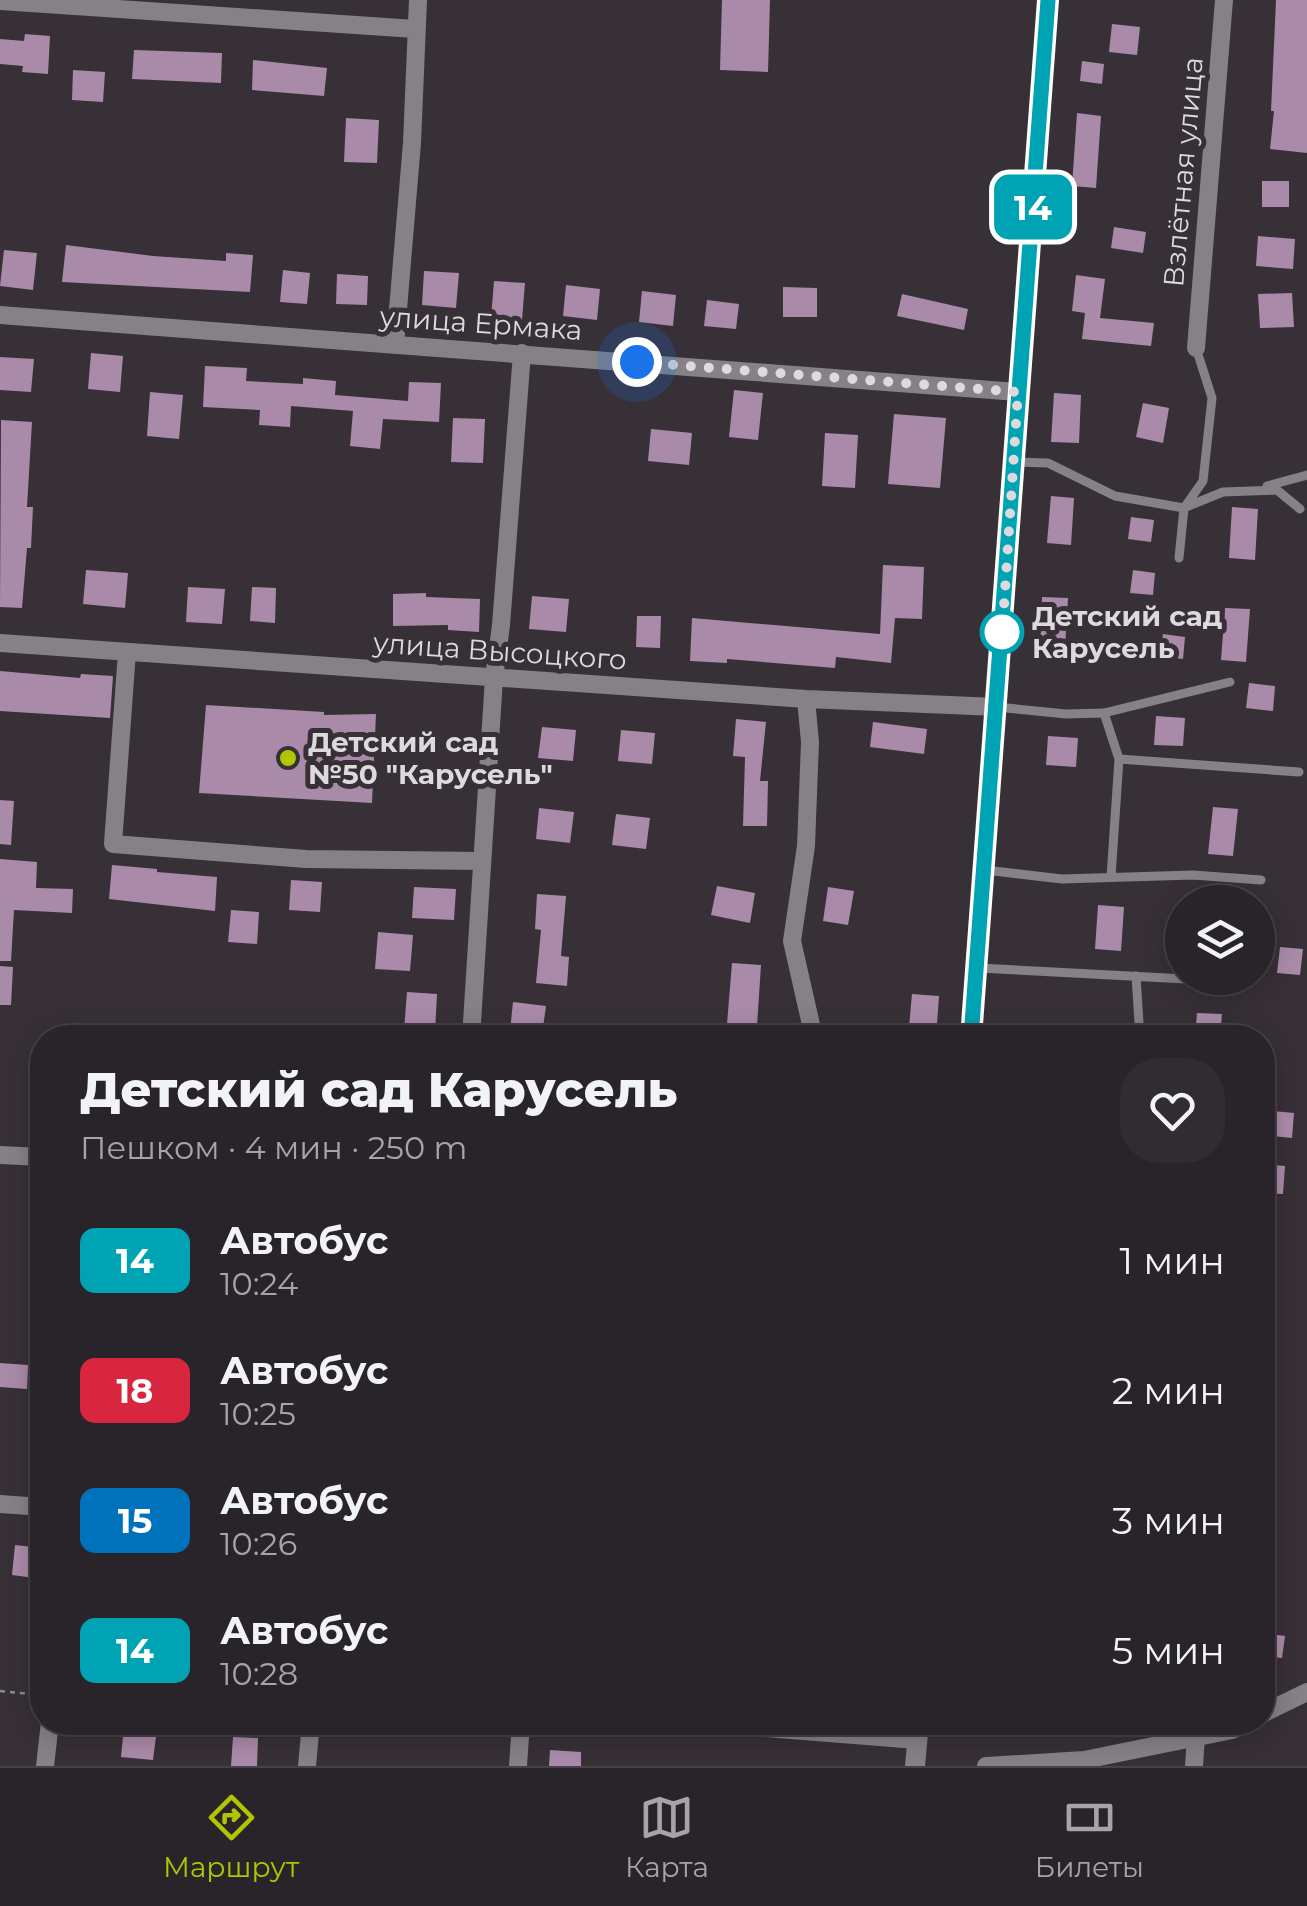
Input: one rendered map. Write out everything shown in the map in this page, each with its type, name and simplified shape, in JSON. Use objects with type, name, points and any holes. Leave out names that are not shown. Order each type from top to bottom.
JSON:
[{"type":"street","points":[[394,345],[412,142],[418,0]]},
{"type":"street","points":[[973,1025],[1048,0]]},
{"type":"street","name":"Взлётная улица","points":[[1196,348],[1224,0]]},
{"type":"street","points":[[0,1],[414,29]]},
{"type":"street","name":"улица Ермака","points":[[0,314],[1018,392]]},
{"type":"street","points":[[472,1025],[494,678],[522,353]]},
{"type":"street","name":"улица Высоцкого","points":[[0,643],[806,699],[997,706]]},
{"type":"street","points":[[127,652],[113,844],[306,859],[482,861]]},
{"type":"street","points":[[806,699],[810,742],[806,846],[792,941],[811,1025]]},
{"type":"street","points":[[0,1155],[30,1156]]},
{"type":"street","points":[[0,1504],[30,1506]]},
{"type":"street","points":[[1275,1708],[1307,1692]]},
{"type":"street","points":[[45,1766],[49,1735]]},
{"type":"street","points":[[307,1766],[310,1735]]},
{"type":"street","points":[[518,1766],[520,1735]]},
{"type":"street","points":[[916,1766],[918,1735]]},
{"type":"street","points":[[986,1766],[1084,1760],[1202,1735]]},
{"type":"street","points":[[1194,1766],[1196,1736]]},
{"type":"lane","points":[[1179,558],[1184,508],[1203,481],[1212,398],[1196,348]]},
{"type":"lane","points":[[1014,462],[1048,463],[1115,496],[1184,508],[1223,492],[1276,490],[1300,510]]},
{"type":"lane","points":[[1250,491],[1307,475]]},
{"type":"lane","points":[[997,706],[1066,714],[1104,713],[1230,682]]},
{"type":"lane","points":[[1104,713],[1118,759],[1111,877]]},
{"type":"lane","points":[[1118,759],[1299,772]]},
{"type":"lane","points":[[984,870],[1062,879],[1193,875],[1261,880]]},
{"type":"lane","points":[[976,968],[1165,978]]},
{"type":"lane","points":[[1136,976],[1139,1025]]},
{"type":"path","points":[[0,1691],[30,1694]]},
{"type":"building","points":[[722,0],[770,0],[768,72],[720,70]]},
{"type":"building","points":[[1276,0],[1307,0],[1307,153],[1270,149]]},
{"type":"building","points":[[1112,24],[1140,27],[1137,55],[1109,52]]},
{"type":"building","points":[[25,34],[50,36],[48,74],[22,72],[23,66],[0,64],[0,39],[24,41]]},
{"type":"building","points":[[134,50],[222,53],[221,83],[132,79]]},
{"type":"building","points":[[253,60],[327,68],[324,96],[252,90]]},
{"type":"building","points":[[1082,61],[1104,64],[1102,84],[1080,81]]},
{"type":"building","points":[[73,70],[105,72],[103,102],[72,100]]},
{"type":"building","points":[[1077,113],[1101,116],[1096,188],[1072,186]]},
{"type":"building","points":[[346,118],[379,120],[377,163],[344,162]]},
{"type":"building","points":[[1262,181],[1289,181],[1289,207],[1262,207]]},
{"type":"building","points":[[1114,227],[1146,232],[1143,253],[1111,248]]},
{"type":"building","points":[[1258,236],[1295,239],[1293,269],[1256,266]]},
{"type":"building","points":[[66,245],[226,261],[226,253],[253,255],[250,292],[62,282]]},
{"type":"building","points":[[4,250],[37,253],[33,290],[0,286]]},
{"type":"building","points":[[283,270],[310,273],[307,304],[280,302]]},
{"type":"building","points":[[424,271],[459,273],[456,308],[422,305]]},
{"type":"building","points":[[337,274],[368,276],[367,305],[336,304]]},
{"type":"building","points":[[1076,275],[1105,279],[1100,318],[1154,323],[1151,346],[1082,339],[1085,313],[1072,311]]},
{"type":"building","points":[[494,281],[525,283],[522,320],[491,318]]},
{"type":"building","points":[[566,285],[600,289],[597,320],[563,316]]},
{"type":"building","points":[[783,287],[817,288],[817,317],[783,317]]},
{"type":"building","points":[[642,291],[676,295],[673,326],[639,322]]},
{"type":"building","points":[[1292,293],[1294,327],[1260,328],[1258,294]]},
{"type":"building","points":[[902,294],[968,309],[964,330],[897,316]]},
{"type":"building","points":[[707,300],[739,304],[736,329],[704,326]]},
{"type":"building","points":[[91,353],[123,356],[120,392],[88,389]]},
{"type":"building","points":[[0,357],[34,359],[31,392],[0,390]]},
{"type":"building","points":[[205,366],[247,368],[246,381],[336,381],[335,395],[408,401],[409,382],[441,383],[439,422],[383,419],[380,449],[350,446],[353,411],[291,406],[290,427],[259,425],[260,410],[203,407]]},
{"type":"building","points":[[734,390],[763,393],[758,440],[729,437]]},
{"type":"building","points":[[150,392],[183,395],[179,439],[147,436]]},
{"type":"building","points":[[1054,393],[1081,395],[1079,443],[1051,442]]},
{"type":"building","points":[[1143,403],[1169,408],[1163,443],[1136,437]]},
{"type":"building","points":[[894,414],[946,418],[940,488],[888,484]]},
{"type":"building","points":[[453,418],[485,419],[483,463],[451,462]]},
{"type":"building","points":[[1,420],[32,422],[27,507],[33,507],[31,548],[27,548],[22,608],[0,607]]},
{"type":"building","points":[[651,429],[692,433],[689,465],[648,461]]},
{"type":"building","points":[[825,433],[858,435],[855,488],[822,486]]},
{"type":"building","points":[[1051,496],[1074,498],[1071,545],[1047,543]]},
{"type":"building","points":[[1232,507],[1258,509],[1255,560],[1229,558]]},
{"type":"building","points":[[1131,517],[1154,520],[1151,542],[1128,539]]},
{"type":"building","points":[[883,565],[924,567],[922,619],[895,618],[891,663],[836,657],[835,668],[727,659],[727,663],[690,661],[692,618],[880,634]]},
{"type":"building","points":[[86,570],[128,573],[125,608],[83,604]]},
{"type":"building","points":[[1133,570],[1155,573],[1153,595],[1130,593]]},
{"type":"building","points":[[188,587],[225,589],[222,624],[186,622]]},
{"type":"building","points":[[252,587],[276,588],[275,623],[250,621]]},
{"type":"building","points":[[426,593],[426,597],[480,599],[479,632],[448,630],[448,625],[393,626],[393,594]]},
{"type":"building","points":[[532,596],[569,599],[566,632],[529,629]]},
{"type":"building","points":[[1042,597],[1068,598],[1065,647],[1040,646]]},
{"type":"building","points":[[1225,608],[1250,609],[1246,662],[1221,660]]},
{"type":"building","points":[[637,616],[661,616],[660,648],[636,647]]},
{"type":"building","points":[[1163,634],[1185,637],[1183,659],[1160,656]]},
{"type":"building","points":[[0,671],[80,678],[81,674],[113,676],[110,718],[0,711]]},
{"type":"building","points":[[1249,683],[1275,686],[1273,711],[1246,708]]},
{"type":"building","name":"Детский сад №50 \"Карусель\"","points":[[206,705],[324,715],[376,714],[372,803],[199,793]]},
{"type":"building","points":[[1156,716],[1185,718],[1183,746],[1154,745]]},
{"type":"building","points":[[736,719],[766,722],[760,781],[768,781],[767,826],[743,826],[745,757],[733,756]]},
{"type":"building","points":[[873,722],[927,729],[924,754],[870,747]]},
{"type":"building","points":[[542,727],[576,730],[573,761],[538,758]]},
{"type":"building","points":[[621,730],[655,733],[652,764],[618,761]]},
{"type":"building","points":[[1048,736],[1078,738],[1076,767],[1046,765]]},
{"type":"building","points":[[0,800],[14,801],[11,845],[0,844]]},
{"type":"building","points":[[1213,807],[1238,809],[1233,856],[1208,854]]},
{"type":"building","points":[[539,808],[574,812],[570,843],[536,839]]},
{"type":"building","points":[[616,814],[650,818],[646,849],[612,845]]},
{"type":"building","points":[[0,859],[37,862],[36,888],[73,889],[72,913],[14,910],[11,961],[0,961]]},
{"type":"building","points":[[112,865],[217,877],[215,911],[109,899]]},
{"type":"building","points":[[291,880],[322,882],[320,912],[289,910]]},
{"type":"building","points":[[717,886],[755,893],[750,923],[711,915]]},
{"type":"building","points":[[414,887],[456,889],[454,920],[412,918]]},
{"type":"building","points":[[828,887],[854,891],[848,925],[823,921]]},
{"type":"building","points":[[537,894],[566,896],[561,956],[569,957],[567,986],[536,983],[541,930],[535,929]]},
{"type":"building","points":[[1098,905],[1124,907],[1121,951],[1095,949]]},
{"type":"building","points":[[231,910],[259,912],[257,944],[228,942]]},
{"type":"building","points":[[378,932],[413,935],[410,971],[375,969]]},
{"type":"building","points":[[1280,947],[1303,949],[1300,975],[1277,973]]},
{"type":"building","points":[[732,963],[761,965],[757,1025],[727,1024]]},
{"type":"building","points":[[0,966],[13,967],[11,1005],[0,1005]]},
{"type":"building","points":[[407,992],[437,994],[435,1025],[404,1025]]},
{"type":"building","points":[[912,994],[939,996],[937,1025],[909,1025]]},
{"type":"building","points":[[513,1002],[546,1006],[543,1025],[511,1025]]},
{"type":"building","points":[[1197,1013],[1222,1014],[1221,1025],[1196,1025]]},
{"type":"building","points":[[1275,1111],[1294,1113],[1292,1138],[1275,1136]]},
{"type":"building","points":[[1275,1165],[1285,1166],[1283,1194],[1275,1194]]},
{"type":"building","points":[[0,1363],[28,1365],[27,1389],[0,1387]]},
{"type":"building","points":[[15,1545],[30,1547],[30,1577],[12,1575]]},
{"type":"building","points":[[1275,1635],[1285,1636],[1282,1658],[1275,1657]]},
{"type":"building","points":[[123,1735],[156,1735],[153,1760],[121,1757]]},
{"type":"building","points":[[233,1737],[258,1738],[257,1766],[231,1766]]},
{"type":"building","points":[[550,1750],[581,1752],[581,1766],[549,1766]]},
{"type":"bus line","name":"14","points":[[972,1025],[1048,0]]},
{"type":"place","name":"Детский сад Карусель","points":[[1002,632]]},
{"type":"place","name":"Детский сад №50 \"Карусель\"","points":[[288,758]]},
{"type":"route","points":[[637,362],[1018,392],[1002,637],[1002,632]]}]
